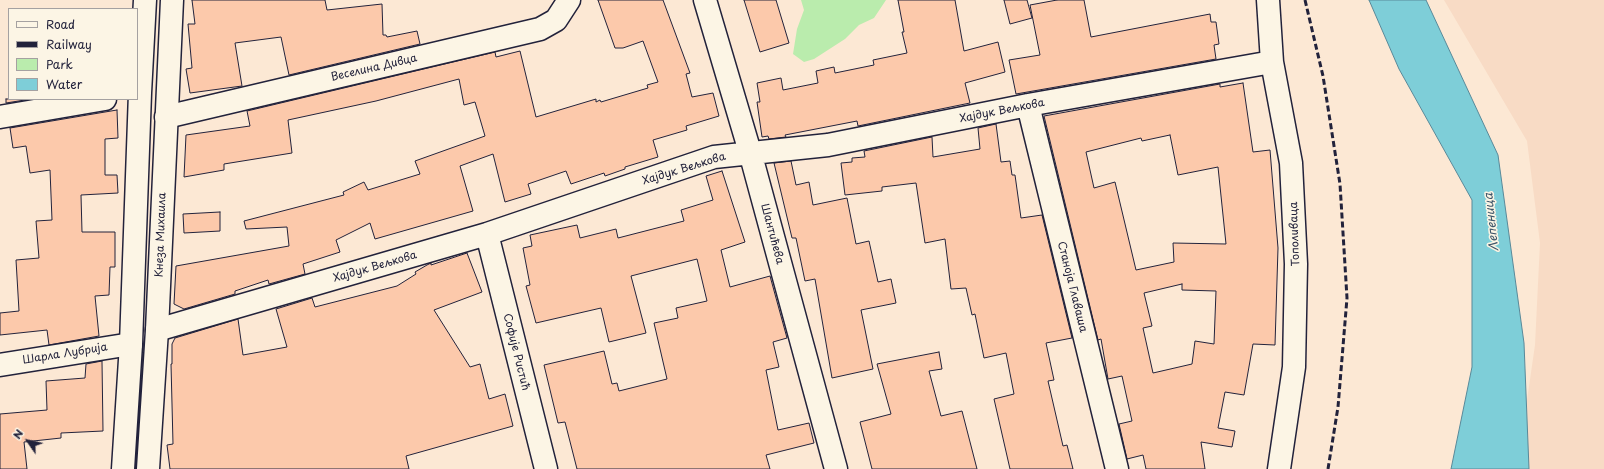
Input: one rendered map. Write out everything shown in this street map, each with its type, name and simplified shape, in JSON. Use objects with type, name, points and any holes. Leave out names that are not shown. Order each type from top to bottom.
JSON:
[{"type":"street","points":[[138,93],[145,0]]},
{"type":"street","name":"Кнеза Михаила","points":[[148,469],[158,330],[172,0]]},
{"type":"street","name":"Веселина Дивца","points":[[166,117],[540,29],[556,20],[569,0]]},
{"type":"street","name":"Шантићева","points":[[705,0],[750,152],[836,469]]},
{"type":"street","name":"Тополиваца","points":[[1268,0],[1272,62],[1291,163],[1296,264],[1294,367],[1279,469]]},
{"type":"street","name":"Хајдук Вељкова","points":[[158,330],[487,234],[714,157],[750,152],[828,145],[1028,105],[1272,62]]},
{"type":"street","points":[[0,117],[99,100]]},
{"type":"street","points":[[123,469],[131,344],[138,100]]},
{"type":"street","name":"Станоја Главаша","points":[[1028,105],[1116,469]]},
{"type":"street","name":"Софије Ристић","points":[[487,234],[546,469]]},
{"type":"street","name":"Шарла Лубрија","points":[[0,365],[131,344]]},
{"type":"shaded area","points":[[1444,0],[1604,0],[1604,469],[1517,469],[1535,345],[1540,243],[1527,141]]},
{"type":"green space","points":[[801,0],[886,0],[874,18],[859,25],[845,39],[814,59],[804,62],[793,54],[797,29],[804,10]]},
{"type":"water","name":"Лепеница","points":[[1369,0],[1426,0],[1498,155],[1524,343],[1529,469],[1451,469],[1472,367],[1472,200],[1399,69]]},
{"type":"building","points":[[192,0],[325,0],[327,10],[382,4],[383,35],[386,35],[387,37],[417,31],[420,44],[289,75],[281,37],[235,43],[242,86],[190,93],[186,69],[192,68],[188,24],[195,24]]},
{"type":"building","points":[[598,0],[663,0],[690,73],[686,74],[692,97],[713,93],[719,116],[686,126],[687,130],[653,140],[658,157],[625,167],[625,169],[605,176],[604,173],[571,184],[566,171],[528,184],[531,194],[505,202],[493,154],[460,166],[473,211],[375,239],[370,223],[336,240],[340,252],[303,264],[305,274],[269,284],[268,280],[235,291],[235,294],[184,309],[174,304],[176,266],[289,246],[287,227],[246,229],[244,221],[344,195],[343,192],[364,182],[368,190],[420,174],[415,161],[485,136],[475,102],[464,105],[459,79],[376,101],[288,120],[292,153],[224,164],[224,170],[184,177],[186,135],[250,126],[247,111],[495,52],[496,57],[520,51],[536,117],[596,99],[596,102],[600,100],[601,102],[648,88],[647,85],[658,82],[643,41],[623,48],[615,48]]},
{"type":"building","points":[[744,0],[776,0],[789,43],[760,52]]},
{"type":"building","points":[[898,0],[955,0],[964,51],[998,42],[1005,72],[965,83],[970,103],[858,126],[857,121],[785,135],[786,137],[769,139],[768,136],[762,137],[757,102],[760,102],[757,83],[781,78],[783,90],[818,83],[816,71],[834,67],[835,73],[874,65],[873,60],[907,53],[902,32],[904,32]]},
{"type":"building","points":[[1004,0],[1027,0],[1032,18],[1010,24]]},
{"type":"building","points":[[1057,0],[1084,0],[1091,37],[1210,14],[1211,22],[1216,22],[1219,44],[1214,45],[1216,59],[1016,94],[1009,60],[1040,55],[1030,5]]},
{"type":"building","points":[[1243,83],[1253,152],[1270,150],[1278,248],[1275,345],[1253,344],[1244,395],[1225,392],[1218,428],[1235,431],[1232,447],[1201,442],[1205,469],[1146,469],[1143,455],[1127,459],[1119,424],[1132,421],[1122,376],[1108,379],[1101,339],[1098,340],[1044,116],[1220,84],[1220,87]],"holes":[[[1170,135],[1178,175],[1218,167],[1226,244],[1173,243],[1174,262],[1136,270],[1115,182],[1094,188],[1086,152],[1141,138],[1142,141]],[[1182,284],[1182,290],[1216,291],[1214,344],[1195,341],[1192,364],[1153,373],[1143,328],[1152,326],[1144,293]]]},
{"type":"building","points":[[6,99],[25,100],[6,103]]},
{"type":"building","points":[[117,110],[118,138],[105,139],[105,175],[117,175],[118,193],[81,195],[82,232],[115,232],[115,267],[110,267],[109,295],[95,296],[99,336],[49,345],[47,330],[0,335],[0,313],[19,311],[16,260],[39,258],[36,221],[52,220],[50,170],[30,173],[26,146],[13,148],[10,128]]},
{"type":"building","points":[[996,124],[1001,162],[1010,161],[1012,175],[1015,175],[1021,218],[1042,215],[1072,338],[1046,343],[1054,380],[1048,381],[1063,446],[1067,445],[1073,469],[1010,469],[994,399],[1014,394],[1006,353],[984,358],[975,314],[972,315],[966,288],[951,289],[945,239],[925,243],[916,183],[882,187],[882,191],[845,195],[841,163],[852,162],[852,158],[865,157],[864,151],[932,137],[933,157],[980,149],[978,128]]},
{"type":"building","points":[[791,161],[796,185],[809,182],[813,205],[847,198],[856,244],[869,241],[878,282],[891,279],[896,303],[861,310],[873,369],[832,378],[815,279],[805,281],[796,238],[792,238],[774,163]]},
{"type":"building","points":[[722,171],[745,242],[721,250],[730,287],[770,276],[787,338],[773,342],[779,367],[766,370],[778,430],[809,423],[814,443],[766,455],[770,469],[577,469],[565,422],[558,423],[544,365],[604,351],[612,384],[617,383],[619,391],[667,379],[654,323],[678,318],[676,308],[707,301],[697,259],[631,276],[646,333],[609,342],[601,308],[536,323],[526,286],[530,285],[523,248],[532,246],[530,235],[577,225],[580,238],[616,229],[618,238],[684,221],[681,210],[713,200],[706,176]]},
{"type":"building","points":[[220,212],[220,231],[184,233],[183,214]]},
{"type":"building","points":[[467,253],[482,292],[434,310],[470,367],[480,364],[489,399],[505,394],[513,426],[406,456],[409,469],[170,469],[167,445],[173,444],[171,364],[172,344],[175,338],[238,319],[243,355],[287,347],[276,309],[312,298],[315,307],[397,286],[416,274],[415,272],[431,263],[431,265]]},
{"type":"building","points":[[939,352],[942,369],[929,371],[941,416],[962,411],[977,469],[872,469],[860,422],[891,414],[877,364]]},
{"type":"building","points":[[102,361],[103,431],[61,433],[61,438],[24,442],[27,469],[0,469],[0,414],[47,410],[46,381],[85,378],[86,364]]},
{"type":"railway","points":[[1305,0],[1323,76],[1340,184],[1347,298],[1338,407],[1328,469]]}]
